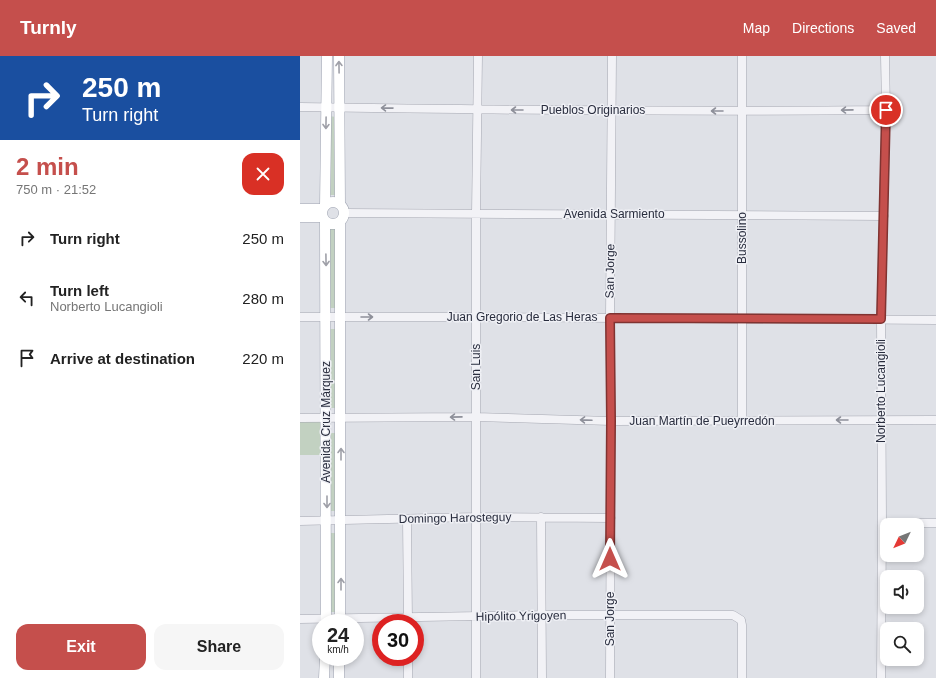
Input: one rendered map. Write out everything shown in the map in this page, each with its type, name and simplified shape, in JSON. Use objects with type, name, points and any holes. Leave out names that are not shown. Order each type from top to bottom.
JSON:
[{"type":"main road","name":"Avenida Cruz Márquez","points":[[326,614],[326,317],[324,213],[327,56]]},
{"type":"main road","points":[[300,209],[324,213],[331,224],[340,223],[344,218],[342,208],[339,56]]},
{"type":"main road","points":[[300,217],[324,213],[334,202],[342,208]]},
{"type":"main road","name":"Avenida Cruz Márquez","points":[[340,223],[340,614]]},
{"type":"main road","points":[[324,678],[325,666]]},
{"type":"main road","points":[[339,666],[339,678]]},
{"type":"street","name":"San Luis","points":[[476,678],[476,214],[478,56]]},
{"type":"street","name":"San Jorge","points":[[610,678],[612,56]]},
{"type":"street","name":"Bussolino","points":[[742,56],[742,421]]},
{"type":"street","name":"Norberto Lucangioli","points":[[882,518],[881,319],[886,110],[885,56]]},
{"type":"street","name":"Pueblos Originarios","points":[[300,107],[478,110],[886,110]]},
{"type":"street","name":"Avenida Sarmiento","points":[[342,208],[476,214],[611,213],[884,216]]},
{"type":"street","name":"Juan Gregorio de Las Heras","points":[[300,317],[936,320]]},
{"type":"street","name":"Juan Martín de Pueyrredón","points":[[300,418],[476,417],[611,421],[936,420]]},
{"type":"street","name":"Domingo Harosteguy","points":[[300,521],[476,517],[611,518]]},
{"type":"street","points":[[541,517],[542,678]]},
{"type":"street","points":[[407,519],[408,614]]},
{"type":"street","points":[[924,523],[936,523]]},
{"type":"street","name":"Norberto Lucangioli","points":[[881,678],[882,562]]},
{"type":"street","name":"Hipólito Yrigoyen","points":[[424,619],[542,615],[733,615],[741,620],[742,625],[742,678]]},
{"type":"street","name":"Hipólito Yrigoyen","points":[[300,618],[312,619]]},
{"type":"street","points":[[408,666],[408,678]]},
{"type":"green space","points":[[329,116],[336,117],[336,195],[328,195]]},
{"type":"green space","points":[[328,229],[336,229],[335,308],[328,308]]},
{"type":"green space","points":[[330,329],[337,329],[337,408],[329,408]]},
{"type":"green space","points":[[320,421],[321,455],[300,455],[300,422]]},
{"type":"green space","points":[[330,433],[337,433],[337,511],[330,511]]},
{"type":"green space","points":[[329,533],[337,533],[336,612],[329,612]]},
{"type":"route","points":[[610,559],[610,318],[881,319],[886,110]]}]
